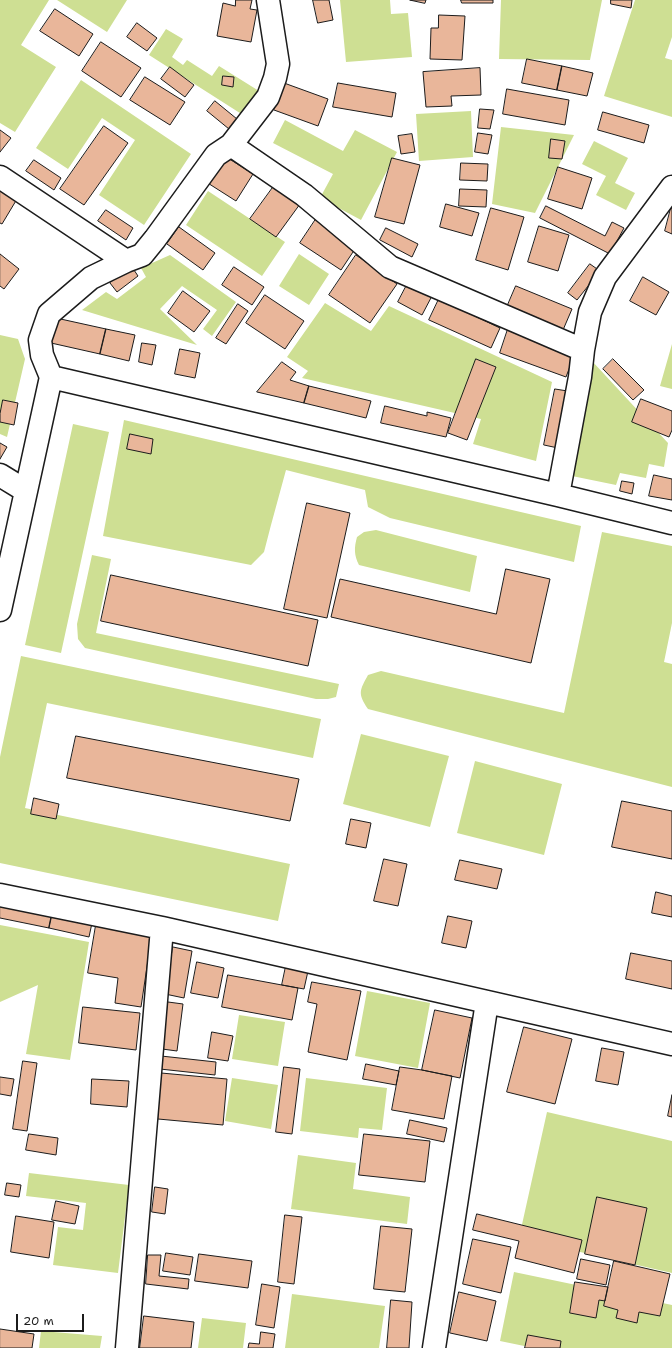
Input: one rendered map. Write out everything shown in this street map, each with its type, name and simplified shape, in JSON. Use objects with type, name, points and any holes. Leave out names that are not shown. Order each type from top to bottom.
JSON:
[{"type":"street","points":[[0,610],[51,377],[42,355],[40,340],[49,314],[90,278],[142,255],[216,155],[231,145],[268,97],[278,64],[268,0]]},
{"type":"street","points":[[231,145],[304,195],[390,267],[583,350]]},
{"type":"street","points":[[0,178],[126,261]]},
{"type":"street","points":[[558,495],[580,377],[590,312],[605,277],[672,187]]},
{"type":"street","points":[[51,377],[672,523]]},
{"type":"street","points":[[0,475],[26,491]]},
{"type":"street","points":[[0,895],[162,928],[672,1044]]},
{"type":"street","points":[[126,1348],[162,928]]},
{"type":"street","points":[[434,1348],[488,1002]]},
{"type":"green space","points":[[0,0],[49,0],[21,45],[56,67],[15,132],[0,123]]},
{"type":"green space","points":[[57,0],[127,0],[107,32]]},
{"type":"green space","points":[[340,0],[390,0],[391,14],[408,13],[412,57],[346,62]]},
{"type":"green space","points":[[501,0],[602,0],[590,60],[499,59]]},
{"type":"green space","points":[[635,0],[672,0],[672,37],[665,58],[672,60],[672,117],[604,96]]},
{"type":"green space","points":[[166,29],[183,39],[172,57],[183,65],[187,60],[212,76],[219,66],[259,91],[243,115],[149,55]]},
{"type":"green space","points":[[81,80],[191,154],[144,225],[99,195],[135,140],[102,118],[68,169],[36,148]]},
{"type":"green space","points":[[471,111],[473,157],[419,161],[416,114]]},
{"type":"green space","points":[[285,120],[343,151],[355,130],[397,152],[361,220],[320,198],[333,174],[273,143]]},
{"type":"green space","points":[[501,127],[574,135],[535,213],[492,204]]},
{"type":"green space","points":[[594,141],[628,158],[615,183],[635,193],[626,210],[596,195],[606,176],[582,164]]},
{"type":"green space","points":[[208,191],[285,242],[262,276],[186,225]]},
{"type":"green space","points":[[299,254],[329,274],[309,305],[279,286]]},
{"type":"green space","points":[[170,255],[236,302],[212,336],[203,329],[217,310],[182,286],[160,309],[197,345],[82,310],[106,292],[117,299],[146,277],[141,268]]},
{"type":"green space","points":[[325,303],[371,331],[389,306],[552,382],[536,461],[473,444],[481,419],[302,378],[308,371],[287,357]]},
{"type":"green space","points":[[0,335],[18,339],[25,359],[7,437],[0,434]]},
{"type":"green space","points":[[672,344],[672,389],[660,386]]},
{"type":"green space","points":[[592,361],[668,443],[664,467],[649,464],[646,478],[620,473],[616,485],[572,476]]},
{"type":"green space","points":[[124,420],[581,526],[574,562],[390,518],[368,507],[365,490],[286,470],[264,552],[251,565],[103,536]]},
{"type":"green space","points":[[73,424],[109,432],[61,653],[25,645]]},
{"type":"green space","points":[[376,530],[477,556],[470,592],[359,565],[355,551],[357,537],[364,532]]},
{"type":"green space","points":[[602,532],[672,546],[672,623],[664,662],[672,664],[672,787],[368,709],[362,699],[362,688],[368,675],[381,671],[564,713]]},
{"type":"green space","points":[[92,555],[111,559],[96,633],[339,684],[336,697],[316,699],[85,648],[78,639],[77,624]]},
{"type":"green space","points":[[21,656],[321,719],[313,758],[47,703],[25,808],[290,864],[278,921],[0,863],[0,757]]},
{"type":"green space","points":[[361,734],[449,756],[430,827],[343,804]]},
{"type":"green space","points":[[475,761],[562,784],[544,855],[457,833]]},
{"type":"green space","points":[[0,925],[89,942],[70,1060],[26,1054],[38,985],[0,1002]]},
{"type":"green space","points":[[367,991],[430,1003],[418,1068],[355,1056]]},
{"type":"green space","points":[[239,1015],[285,1022],[278,1066],[232,1059]]},
{"type":"green space","points":[[232,1078],[278,1085],[271,1129],[225,1121]]},
{"type":"green space","points":[[306,1078],[387,1088],[382,1130],[359,1128],[358,1138],[300,1131]]},
{"type":"green space","points":[[547,1112],[672,1141],[672,1273],[519,1238]]},
{"type":"green space","points":[[298,1155],[356,1163],[353,1189],[410,1197],[407,1224],[291,1209]]},
{"type":"green space","points":[[29,1173],[129,1185],[118,1273],[53,1265],[58,1227],[83,1230],[86,1203],[26,1196]]},
{"type":"green space","points":[[514,1272],[672,1305],[672,1348],[534,1348],[500,1341]]},
{"type":"green space","points":[[292,1294],[385,1306],[379,1348],[285,1348]]},
{"type":"green space","points":[[202,1318],[246,1323],[243,1348],[198,1348]]},
{"type":"green space","points":[[41,1331],[102,1336],[100,1348],[39,1348]]},
{"type":"building","points":[[236,0],[252,0],[250,9],[257,10],[251,42],[217,36],[223,3],[235,6]]},
{"type":"building","points":[[313,0],[329,0],[333,20],[318,23]]},
{"type":"building","points":[[410,0],[426,0],[425,3]]},
{"type":"building","points":[[461,0],[493,0],[493,3],[462,3]]},
{"type":"building","points":[[611,0],[632,0],[631,8],[611,4]]},
{"type":"building","points":[[55,9],[93,34],[79,56],[40,31]]},
{"type":"building","points":[[439,15],[465,16],[462,60],[430,59],[431,28],[438,28]]},
{"type":"building","points":[[137,23],[157,38],[147,51],[127,37]]},
{"type":"building","points":[[101,42],[141,68],[121,97],[82,71]]},
{"type":"building","points":[[527,59],[562,66],[557,90],[522,83]]},
{"type":"building","points":[[562,66],[593,73],[587,96],[557,90]]},
{"type":"building","points":[[170,67],[194,85],[185,97],[161,79]]},
{"type":"building","points":[[480,68],[481,95],[451,96],[452,106],[426,107],[423,72]]},
{"type":"building","points":[[223,76],[234,77],[233,87],[222,85]]},
{"type":"building","points":[[145,77],[185,102],[170,125],[130,100]]},
{"type":"building","points":[[284,83],[328,99],[318,126],[274,110]]},
{"type":"building","points":[[338,83],[396,93],[392,117],[333,107]]},
{"type":"building","points":[[507,89],[569,100],[565,125],[503,114]]},
{"type":"building","points":[[215,101],[237,119],[229,129],[207,111]]},
{"type":"building","points":[[480,109],[494,110],[490,129],[478,128]]},
{"type":"building","points":[[603,112],[649,125],[644,143],[598,130]]},
{"type":"building","points":[[104,126],[128,143],[84,205],[60,189]]},
{"type":"building","points":[[0,130],[11,138],[0,152]]},
{"type":"building","points":[[478,133],[492,135],[488,154],[475,152]]},
{"type":"building","points":[[412,134],[415,152],[401,154],[398,136]]},
{"type":"building","points":[[551,139],[565,141],[562,159],[549,158]]},
{"type":"building","points":[[220,153],[253,174],[236,201],[203,180]]},
{"type":"building","points":[[392,158],[420,165],[404,224],[375,217]]},
{"type":"building","points":[[34,160],[61,178],[54,190],[26,171]]},
{"type":"building","points":[[461,163],[488,164],[487,181],[460,180]]},
{"type":"building","points":[[558,167],[592,178],[582,209],[548,199]]},
{"type":"building","points":[[274,186],[300,204],[276,237],[250,219]]},
{"type":"building","points":[[0,189],[17,199],[2,224],[0,223]]},
{"type":"building","points":[[460,189],[487,190],[486,207],[459,206]]},
{"type":"building","points":[[446,204],[479,213],[472,236],[440,227]]},
{"type":"building","points":[[546,206],[605,236],[612,222],[624,228],[610,254],[540,218]]},
{"type":"building","points":[[491,208],[524,217],[508,270],[476,260]]},
{"type":"building","points":[[672,208],[672,234],[665,231]]},
{"type":"building","points":[[106,210],[133,228],[126,240],[98,221]]},
{"type":"building","points":[[316,219],[357,246],[341,270],[300,243]]},
{"type":"building","points":[[539,226],[569,235],[558,271],[528,262]]},
{"type":"building","points":[[179,227],[215,253],[203,270],[167,244]]},
{"type":"building","points":[[386,228],[418,244],[412,257],[380,240]]},
{"type":"building","points":[[0,254],[19,269],[4,289],[0,286]]},
{"type":"building","points":[[356,255],[397,284],[370,323],[329,295]]},
{"type":"building","points":[[590,264],[600,271],[577,300],[568,293]]},
{"type":"building","points":[[132,267],[138,276],[117,292],[110,283]]},
{"type":"building","points":[[234,267],[264,287],[252,305],[222,285]]},
{"type":"building","points":[[643,277],[669,292],[656,315],[630,301]]},
{"type":"building","points":[[409,281],[433,294],[422,315],[398,302]]},
{"type":"building","points":[[516,286],[572,309],[563,330],[507,307]]},
{"type":"building","points":[[183,291],[210,311],[194,332],[168,313]]},
{"type":"building","points":[[265,295],[304,321],[285,349],[246,323]]},
{"type":"building","points":[[439,299],[500,328],[491,348],[429,320]]},
{"type":"building","points":[[238,304],[248,311],[226,344],[216,338]]},
{"type":"building","points":[[56,318],[106,329],[100,354],[51,343]]},
{"type":"building","points":[[106,329],[135,335],[129,361],[100,354]]},
{"type":"building","points":[[508,329],[575,353],[566,377],[500,353]]},
{"type":"building","points":[[142,343],[156,345],[152,365],[139,362]]},
{"type":"building","points":[[180,349],[200,353],[195,378],[175,374]]},
{"type":"building","points":[[476,359],[496,367],[467,440],[448,433]]},
{"type":"building","points":[[613,359],[644,390],[633,400],[603,369]]},
{"type":"building","points":[[282,362],[296,372],[290,380],[309,386],[304,403],[257,392]]},
{"type":"building","points":[[309,386],[371,401],[366,418],[304,403]]},
{"type":"building","points":[[555,389],[574,392],[558,448],[544,445]]},
{"type":"building","points":[[641,399],[672,411],[672,430],[669,437],[632,422]]},
{"type":"building","points":[[3,400],[18,403],[14,425],[0,422]]},
{"type":"building","points":[[385,406],[427,416],[427,412],[451,418],[446,437],[381,423]]},
{"type":"building","points":[[130,434],[153,439],[151,454],[127,449]]},
{"type":"building","points":[[0,443],[7,447],[0,459]]},
{"type":"building","points":[[654,475],[672,479],[672,500],[649,496]]},
{"type":"building","points":[[622,481],[634,483],[632,494],[620,491]]},
{"type":"building","points":[[307,503],[350,513],[327,618],[284,609]]},
{"type":"building","points":[[506,569],[550,579],[531,663],[331,617],[340,579],[496,614]]},
{"type":"building","points":[[111,575],[318,620],[308,666],[101,621]]},
{"type":"building","points":[[76,736],[299,779],[290,821],[67,778]]},
{"type":"building","points":[[34,798],[59,804],[56,819],[31,814]]},
{"type":"building","points":[[622,801],[672,811],[672,859],[612,847]]},
{"type":"building","points":[[351,819],[371,823],[366,848],[346,844]]},
{"type":"building","points":[[384,859],[407,864],[398,906],[374,901]]},
{"type":"building","points":[[460,860],[502,869],[497,889],[455,880]]},
{"type":"building","points":[[656,892],[672,896],[672,917],[652,913]]},
{"type":"building","points":[[0,904],[52,914],[49,928],[0,918]]},
{"type":"building","points":[[52,914],[92,923],[89,937],[49,928]]},
{"type":"building","points":[[448,916],[472,921],[466,948],[442,943]]},
{"type":"building","points":[[96,925],[152,933],[141,1007],[115,1003],[118,978],[88,973]]},
{"type":"building","points":[[173,947],[192,951],[184,998],[165,994]]},
{"type":"building","points":[[631,953],[672,961],[672,989],[626,979]]},
{"type":"building","points":[[197,962],[224,968],[218,998],[191,993]]},
{"type":"building","points":[[286,966],[308,971],[304,989],[282,985]]},
{"type":"building","points":[[228,975],[298,988],[292,1020],[222,1007]]},
{"type":"building","points":[[312,982],[361,991],[347,1060],[308,1052],[317,1004],[308,1002]]},
{"type":"building","points":[[168,1002],[183,1004],[177,1051],[162,1049]]},
{"type":"building","points":[[83,1007],[140,1013],[136,1050],[79,1043]]},
{"type":"building","points":[[435,1010],[472,1018],[460,1078],[422,1070]]},
{"type":"building","points":[[524,1027],[572,1039],[555,1104],[507,1092]]},
{"type":"building","points":[[212,1032],[233,1036],[228,1061],[208,1058]]},
{"type":"building","points":[[602,1048],[624,1052],[618,1085],[596,1081]]},
{"type":"building","points":[[161,1056],[216,1062],[215,1075],[160,1069]]},
{"type":"building","points":[[23,1061],[37,1063],[27,1131],[13,1129]]},
{"type":"building","points":[[366,1064],[399,1071],[396,1085],[363,1079]]},
{"type":"building","points":[[284,1067],[300,1069],[292,1134],[276,1132]]},
{"type":"building","points":[[400,1067],[452,1076],[444,1119],[392,1110]]},
{"type":"building","points":[[161,1073],[227,1079],[223,1125],[158,1119]]},
{"type":"building","points":[[0,1077],[14,1079],[11,1096],[0,1094]]},
{"type":"building","points":[[92,1079],[129,1081],[127,1107],[91,1104]]},
{"type":"building","points":[[672,1095],[672,1117],[668,1116]]},
{"type":"building","points":[[410,1120],[447,1128],[444,1142],[407,1134]]},
{"type":"building","points":[[29,1134],[58,1138],[56,1155],[26,1150]]},
{"type":"building","points":[[364,1134],[430,1141],[425,1182],[359,1175]]},
{"type":"building","points":[[7,1183],[21,1185],[19,1197],[5,1195]]},
{"type":"building","points":[[155,1187],[168,1189],[165,1214],[152,1212]]},
{"type":"building","points":[[597,1197],[647,1208],[635,1265],[585,1254]]},
{"type":"building","points":[[56,1201],[79,1206],[75,1224],[52,1220]]},
{"type":"building","points":[[477,1214],[582,1240],[574,1273],[515,1258],[519,1241],[473,1230]]},
{"type":"building","points":[[285,1215],[302,1217],[294,1284],[278,1282]]},
{"type":"building","points":[[16,1216],[54,1222],[49,1258],[11,1252]]},
{"type":"building","points":[[381,1226],[412,1229],[405,1292],[374,1289]]},
{"type":"building","points":[[473,1239],[511,1247],[501,1293],[463,1284]]},
{"type":"building","points":[[166,1253],[193,1257],[190,1275],[163,1271]]},
{"type":"building","points":[[199,1254],[252,1261],[248,1288],[195,1281]]},
{"type":"building","points":[[148,1255],[161,1255],[159,1276],[189,1279],[188,1289],[146,1284]]},
{"type":"building","points":[[581,1259],[610,1265],[606,1285],[577,1279]]},
{"type":"building","points":[[614,1261],[670,1274],[660,1316],[639,1312],[637,1323],[616,1318],[618,1310],[604,1306]]},
{"type":"building","points":[[575,1282],[608,1287],[605,1301],[599,1300],[596,1318],[570,1313]]},
{"type":"building","points":[[262,1284],[280,1287],[274,1328],[256,1325]]},
{"type":"building","points":[[459,1292],[496,1301],[487,1341],[450,1333]]},
{"type":"building","points":[[391,1300],[412,1302],[409,1348],[387,1348]]},
{"type":"building","points":[[144,1316],[194,1322],[191,1348],[140,1348]]},
{"type":"building","points":[[0,1329],[34,1334],[32,1348],[0,1348]]},
{"type":"building","points":[[261,1332],[275,1334],[273,1348],[248,1348],[249,1343],[259,1344]]},
{"type":"building","points":[[528,1335],[561,1341],[560,1348],[525,1348]]}]
